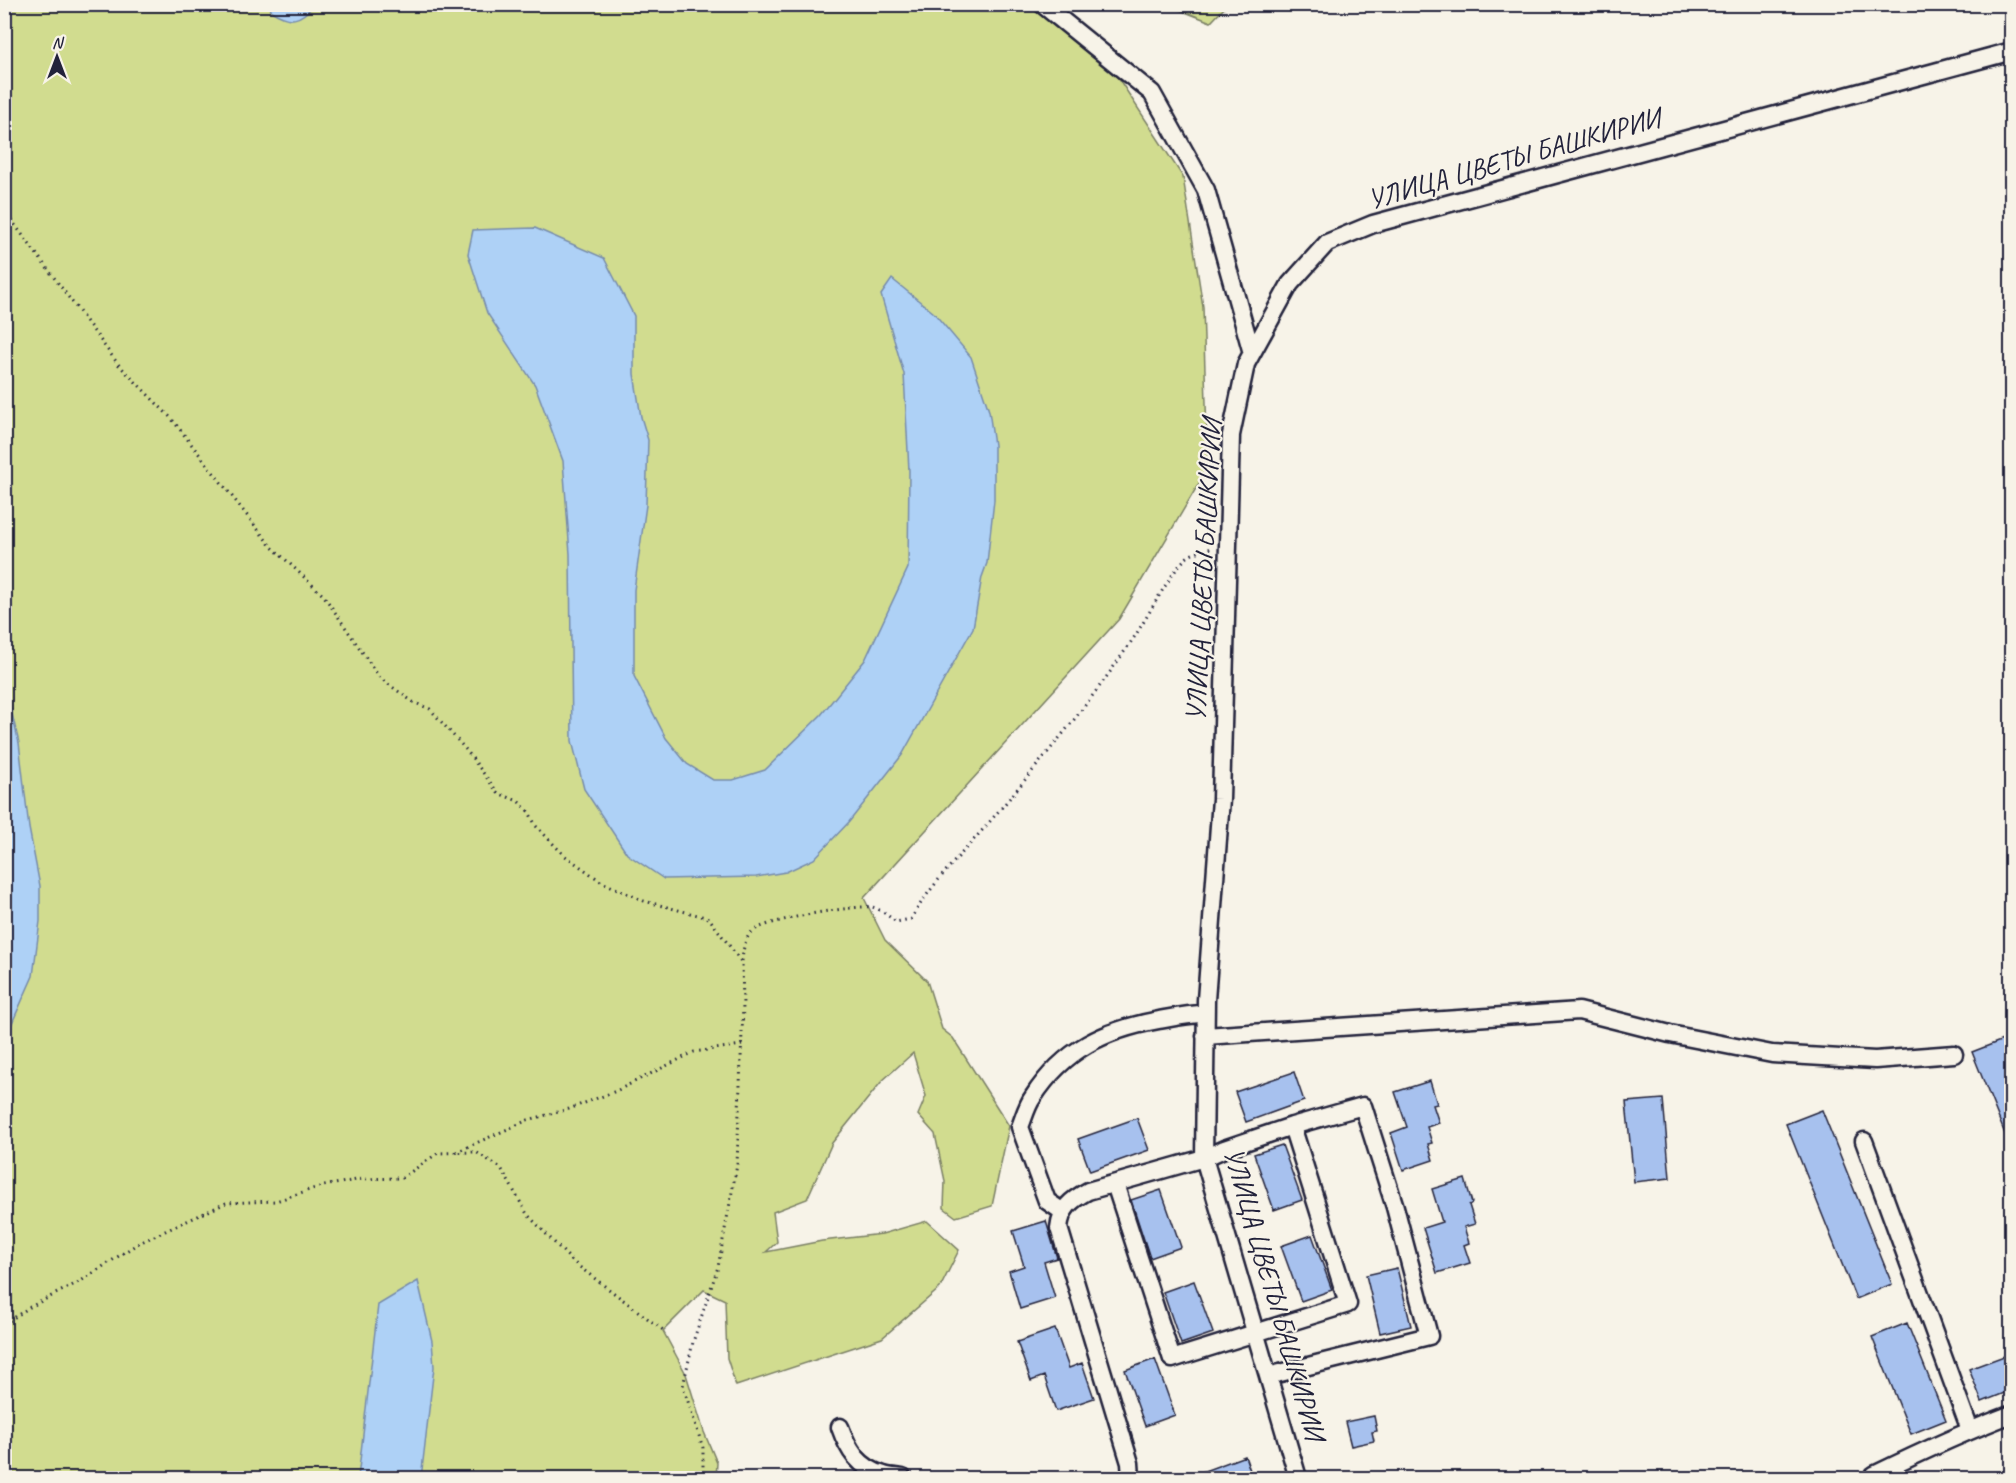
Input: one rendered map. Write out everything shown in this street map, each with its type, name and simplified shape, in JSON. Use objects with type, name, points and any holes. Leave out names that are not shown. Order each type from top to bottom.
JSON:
[{"type":"street","points":[[1042,4],[1152,93],[1206,190],[1252,353]]},
{"type":"street","name":"УЛИЦА ЦВЕТЫ БАШКИРИИ","points":[[1298,1479],[1204,1158],[1205,1014],[1221,799],[1231,435],[1246,364],[1290,284],[1327,243],[1373,224],[2012,51]]},
{"type":"street","points":[[1205,1036],[1579,1011],[1670,1035],[1772,1054],[1875,1060],[1954,1054]]},
{"type":"street","points":[[1063,1212],[1047,1201],[1020,1127],[1032,1098],[1053,1071],[1082,1046],[1099,1036],[1130,1025],[1184,1014],[1205,1014]]},
{"type":"street","points":[[1131,1479],[1130,1464],[1059,1228],[1063,1212],[1074,1199],[1088,1191],[1204,1158],[1292,1126],[1363,1106],[1395,1207],[1429,1336],[1268,1377]]},
{"type":"street","points":[[1115,1184],[1172,1359],[1348,1304],[1292,1126]]},
{"type":"street","points":[[1864,1141],[1970,1430]]},
{"type":"street","points":[[1875,1479],[1874,1474],[1970,1430],[2012,1414]]},
{"type":"street","points":[[840,1427],[847,1448],[859,1463],[883,1475],[903,1479]]},
{"type":"path","points":[[4,210],[118,364],[171,418],[270,545],[324,596],[380,678],[413,702],[430,709],[467,751],[498,793],[518,801],[530,812],[536,826],[564,855],[602,882],[644,901],[709,918],[742,963]]},
{"type":"path","points":[[703,1479],[703,1448],[683,1386],[693,1342],[718,1267],[737,1165],[743,1005],[742,963],[744,945],[751,932],[765,924],[847,908],[874,908],[897,922],[911,918],[944,872],[1070,727],[1134,638],[1175,572],[1188,557],[1228,541]]},
{"type":"path","points":[[454,1152],[528,1120],[569,1109],[616,1090],[694,1052],[742,1045]]},
{"type":"path","points":[[4,1324],[30,1307],[81,1281],[137,1244],[226,1203],[276,1200],[318,1187],[362,1179],[402,1178],[438,1153],[476,1152],[501,1168],[527,1214],[573,1262],[663,1330]]},
{"type":"green space","points":[[1037,4],[1096,44],[1183,177],[1203,307],[1208,468],[1119,619],[864,898],[885,940],[927,981],[942,1029],[953,1038],[1009,1126],[992,1206],[956,1217],[944,1208],[945,1181],[935,1134],[918,1115],[926,1096],[913,1053],[882,1081],[832,1143],[807,1199],[773,1212],[777,1242],[766,1252],[822,1241],[882,1234],[927,1221],[959,1250],[940,1288],[882,1338],[736,1386],[727,1358],[725,1300],[704,1290],[663,1331],[686,1374],[704,1432],[717,1463],[716,1478],[5,1478],[5,5]]},
{"type":"green space","points":[[1227,4],[1211,22],[1167,5]]},
{"type":"water","points":[[270,4],[314,5],[299,18],[289,19],[271,11]]},
{"type":"water","points":[[535,228],[604,258],[634,316],[634,374],[641,417],[648,440],[646,505],[634,590],[634,676],[666,738],[687,764],[713,780],[733,780],[765,770],[821,715],[865,660],[908,568],[909,471],[904,374],[881,295],[892,279],[934,313],[971,357],[989,411],[994,445],[994,500],[987,563],[982,577],[973,628],[902,755],[849,822],[814,859],[786,872],[756,877],[664,879],[627,854],[584,789],[572,741],[570,554],[563,461],[535,385],[487,313],[468,254],[473,230]]},
{"type":"water","points":[[5,685],[19,743],[29,828],[40,886],[40,921],[33,976],[12,1023],[5,1031]]},
{"type":"water","points":[[418,1281],[432,1341],[434,1367],[421,1478],[358,1478],[378,1305]]},
{"type":"building","points":[[2008,1038],[2012,1045],[2011,1149],[1972,1052]]},
{"type":"building","points":[[1294,1072],[1304,1101],[1246,1122],[1235,1092]]},
{"type":"building","points":[[1430,1081],[1437,1104],[1433,1105],[1439,1123],[1427,1127],[1432,1143],[1428,1144],[1433,1160],[1403,1170],[1391,1133],[1407,1127],[1395,1092]]},
{"type":"building","points":[[1663,1099],[1670,1178],[1634,1182],[1626,1102]]},
{"type":"building","points":[[1822,1110],[1892,1284],[1856,1299],[1786,1124]]},
{"type":"building","points":[[1137,1118],[1149,1150],[1090,1171],[1078,1139]]},
{"type":"building","points":[[1282,1145],[1302,1200],[1274,1210],[1254,1154]]},
{"type":"building","points":[[1465,1179],[1475,1224],[1464,1227],[1469,1243],[1464,1245],[1470,1263],[1437,1273],[1423,1228],[1442,1222],[1432,1189]]},
{"type":"building","points":[[1161,1190],[1181,1247],[1150,1258],[1131,1200]]},
{"type":"building","points":[[1046,1221],[1057,1258],[1044,1262],[1055,1298],[1020,1309],[1009,1271],[1024,1266],[1013,1231]]},
{"type":"building","points":[[1312,1235],[1332,1290],[1301,1301],[1281,1246]]},
{"type":"building","points":[[1397,1268],[1411,1326],[1380,1333],[1366,1275]]},
{"type":"building","points":[[1194,1281],[1213,1333],[1181,1344],[1163,1292]]},
{"type":"building","points":[[1907,1323],[1946,1420],[1911,1434],[1872,1337]]},
{"type":"building","points":[[1055,1329],[1069,1368],[1082,1363],[1094,1398],[1056,1411],[1044,1376],[1031,1381],[1017,1342]]},
{"type":"building","points":[[2012,1353],[2012,1390],[1982,1402],[1969,1369]]},
{"type":"building","points":[[1155,1359],[1175,1415],[1145,1426],[1125,1370]]},
{"type":"building","points":[[1374,1416],[1377,1431],[1372,1432],[1374,1441],[1351,1446],[1345,1422]]},
{"type":"building","points":[[1245,1456],[1253,1479],[1188,1479],[1188,1477]]}]
